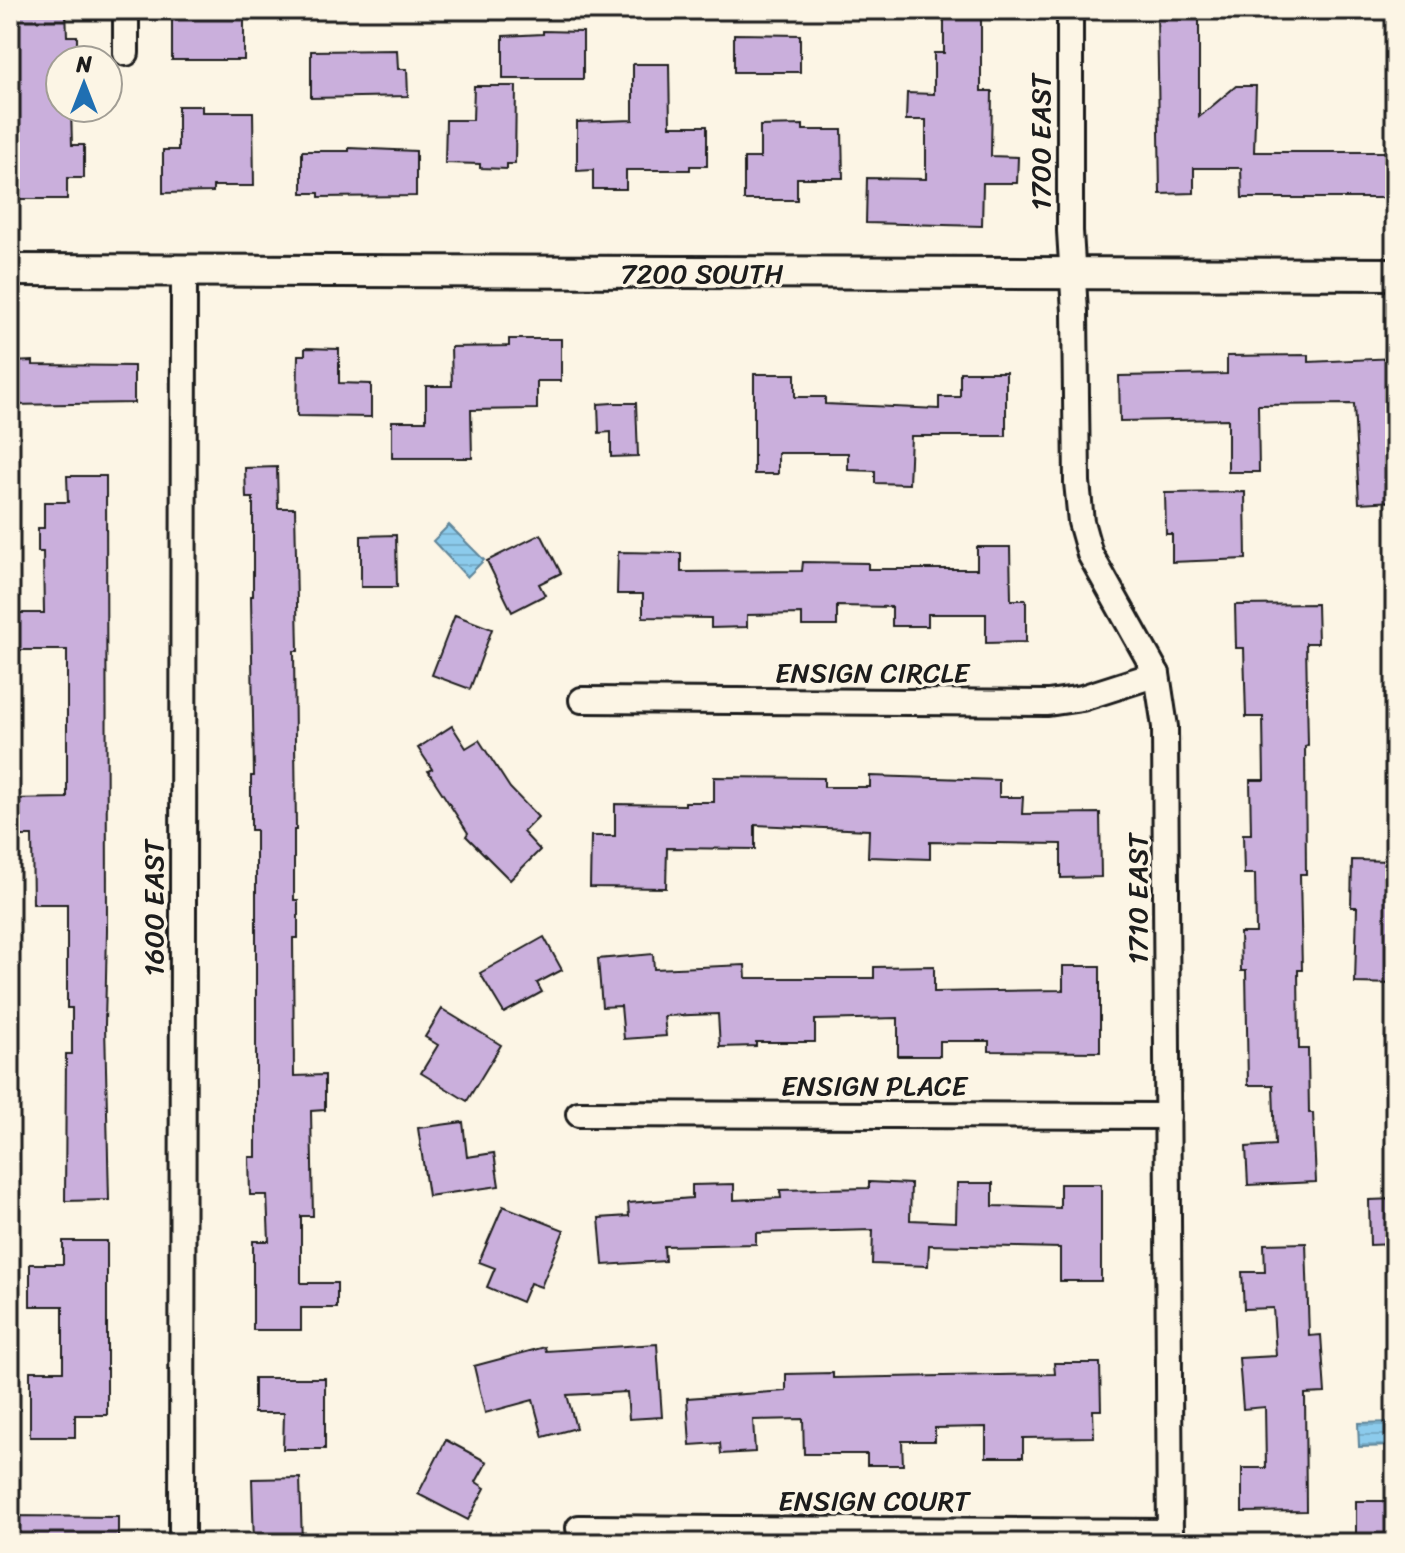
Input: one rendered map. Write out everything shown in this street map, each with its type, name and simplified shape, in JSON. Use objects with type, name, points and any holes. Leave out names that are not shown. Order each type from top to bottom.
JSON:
[{"type":"street","points":[[126,10],[126,53]]},
{"type":"street","name":"1700 EAST","points":[[1070,10],[1072,273]]},
{"type":"street","name":"7200 SOUTH","points":[[10,270],[1395,274]]},
{"type":"street","name":"1600 EAST","points":[[182,1543],[184,272]]},
{"type":"street","name":"1710 EAST","points":[[1072,273],[1077,482],[1081,522],[1090,554],[1157,674],[1165,727],[1170,1537]]},
{"type":"street","name":"ENSIGN CIRCLE","points":[[582,700],[1048,703],[1082,698],[1157,674]]},
{"type":"street","name":"ENSIGN PLACE","points":[[579,1114],[1168,1116]]},
{"type":"street","name":"ENSIGN COURT","points":[[579,1528],[1170,1537]]},
{"type":"water","points":[[449,525],[484,560],[467,577],[433,541]]},
{"type":"water","points":[[1395,1422],[1395,1446],[1359,1447],[1358,1423]]},
{"type":"building","points":[[10,10],[66,10],[67,36],[77,36],[77,44],[44,44],[44,124],[71,124],[72,145],[84,145],[84,178],[67,178],[67,199],[10,199]]},
{"type":"building","points":[[172,10],[244,10],[244,60],[172,60]]},
{"type":"building","points":[[944,10],[981,10],[981,91],[992,91],[991,156],[1018,157],[1017,183],[983,183],[982,226],[866,223],[867,178],[926,179],[926,120],[906,120],[907,93],[934,94],[934,53],[944,53]]},
{"type":"building","points":[[1157,10],[1199,10],[1199,117],[1236,86],[1256,86],[1254,152],[1395,152],[1395,198],[1242,198],[1241,168],[1194,168],[1194,193],[1160,194]]},
{"type":"building","points":[[543,31],[583,32],[583,79],[503,79],[503,36],[543,34]]},
{"type":"building","points":[[734,34],[800,35],[800,72],[734,72]]},
{"type":"building","points":[[397,50],[398,69],[407,69],[408,96],[311,98],[311,51]]},
{"type":"building","points":[[633,64],[669,64],[670,126],[707,126],[707,166],[690,166],[690,170],[626,170],[626,189],[593,189],[593,170],[577,171],[577,122],[633,120]]},
{"type":"building","points":[[474,86],[516,86],[515,164],[507,164],[507,169],[445,163],[446,120],[473,120]]},
{"type":"building","points":[[178,106],[202,106],[202,112],[253,112],[254,186],[213,186],[213,192],[163,193],[163,150],[178,150]]},
{"type":"building","points":[[803,125],[803,130],[842,130],[843,178],[797,178],[797,200],[744,200],[744,158],[760,158],[760,126]]},
{"type":"building","points":[[349,148],[416,151],[416,196],[319,197],[319,193],[302,193],[302,151],[349,151]]},
{"type":"building","points":[[509,339],[561,339],[561,381],[537,381],[537,409],[471,410],[472,458],[392,458],[392,421],[426,421],[426,386],[452,386],[451,347],[509,346]]},
{"type":"building","points":[[305,348],[339,349],[339,383],[371,384],[371,417],[297,416],[298,355],[305,355]]},
{"type":"building","points":[[1309,355],[1309,362],[1395,358],[1395,501],[1359,503],[1354,404],[1258,405],[1259,472],[1228,472],[1228,419],[1120,421],[1119,376],[1227,374],[1227,356]]},
{"type":"building","points":[[33,361],[33,365],[134,366],[134,403],[10,405],[10,362]]},
{"type":"building","points":[[960,372],[1006,372],[1006,436],[911,436],[909,484],[875,483],[875,471],[848,470],[848,453],[778,453],[778,474],[754,474],[754,374],[795,374],[795,397],[825,397],[825,404],[939,409],[939,397],[960,397]]},
{"type":"building","points":[[636,403],[638,456],[611,457],[611,432],[599,433],[598,404]]},
{"type":"building","points":[[277,467],[278,508],[295,508],[298,651],[294,651],[294,900],[298,900],[298,938],[293,938],[294,1076],[325,1075],[325,1110],[311,1111],[313,1216],[301,1216],[301,1283],[337,1283],[337,1308],[301,1308],[301,1330],[253,1330],[253,1241],[269,1241],[267,1195],[250,1195],[249,1157],[256,1157],[256,830],[251,830],[251,776],[254,776],[253,498],[246,498],[245,468]]},
{"type":"building","points":[[67,476],[106,476],[105,1025],[109,1200],[65,1201],[66,1054],[72,1054],[72,1008],[67,1008],[67,904],[33,904],[32,836],[10,836],[10,799],[67,798],[67,650],[10,650],[10,613],[44,613],[43,552],[38,552],[38,528],[44,528],[44,502],[68,502]]},
{"type":"building","points":[[1245,492],[1246,559],[1172,562],[1172,534],[1166,534],[1165,493]]},
{"type":"building","points":[[541,534],[561,573],[539,584],[545,595],[512,612],[487,561]]},
{"type":"building","points":[[396,535],[397,587],[361,587],[361,536]]},
{"type":"building","points":[[977,547],[1010,547],[1011,600],[1026,600],[1026,642],[986,643],[986,614],[928,614],[928,626],[892,626],[892,607],[837,606],[837,626],[802,626],[802,614],[747,615],[747,627],[711,628],[711,618],[643,617],[643,594],[617,594],[618,552],[681,553],[681,572],[802,571],[803,562],[868,563],[868,569],[977,569]]},
{"type":"building","points":[[1317,604],[1318,643],[1306,643],[1306,874],[1300,874],[1302,970],[1298,970],[1299,1049],[1308,1049],[1309,1113],[1313,1113],[1316,1182],[1248,1185],[1246,1147],[1275,1145],[1273,1085],[1248,1085],[1246,971],[1241,971],[1240,933],[1256,933],[1255,874],[1244,874],[1243,834],[1251,834],[1250,780],[1264,780],[1263,717],[1246,717],[1244,648],[1236,648],[1235,605]]},
{"type":"building","points":[[455,615],[492,629],[470,689],[432,675]]},
{"type":"building","points":[[452,726],[466,748],[479,740],[510,788],[538,817],[523,832],[540,850],[510,880],[466,836],[468,833],[428,771],[432,769],[418,748]]},
{"type":"building","points":[[870,776],[999,780],[999,797],[1023,797],[1022,814],[1100,813],[1101,877],[1061,878],[1061,844],[930,842],[930,859],[868,857],[869,830],[755,825],[755,849],[667,848],[666,888],[590,887],[591,836],[615,836],[615,804],[685,805],[685,802],[714,802],[714,777],[824,778],[824,787],[870,787]]},
{"type":"building","points":[[1352,860],[1392,861],[1395,984],[1355,983],[1357,907],[1351,907]]},
{"type":"building","points":[[544,937],[562,970],[537,983],[542,992],[504,1013],[480,973]]},
{"type":"building","points":[[653,954],[654,969],[745,965],[746,978],[874,978],[874,967],[934,966],[934,992],[1063,990],[1063,966],[1100,966],[1100,1052],[989,1051],[989,1041],[940,1041],[940,1056],[898,1056],[898,1018],[815,1020],[815,1042],[756,1042],[756,1046],[720,1047],[718,1014],[664,1016],[666,1036],[624,1039],[621,1006],[602,1007],[598,959]]},
{"type":"building","points":[[442,1009],[501,1045],[467,1101],[421,1073],[438,1045],[425,1037]]},
{"type":"building","points":[[463,1122],[467,1157],[494,1153],[499,1186],[428,1196],[418,1128]]},
{"type":"building","points":[[869,1182],[911,1184],[910,1220],[956,1222],[957,1183],[993,1183],[993,1206],[1060,1208],[1060,1184],[1101,1184],[1101,1281],[1060,1281],[1060,1248],[929,1245],[928,1266],[872,1264],[873,1230],[756,1233],[756,1244],[664,1246],[665,1261],[603,1265],[599,1218],[629,1216],[628,1203],[692,1198],[692,1185],[734,1184],[734,1200],[781,1198],[780,1190],[869,1188]]},
{"type":"building","points":[[1395,1199],[1395,1244],[1370,1245],[1369,1200]]},
{"type":"building","points":[[503,1206],[564,1230],[541,1287],[530,1283],[522,1302],[487,1287],[495,1268],[479,1262]]},
{"type":"building","points":[[63,1241],[107,1241],[107,1415],[75,1415],[75,1437],[30,1437],[30,1371],[63,1371],[63,1306],[30,1306],[30,1264],[63,1264]]},
{"type":"building","points":[[1306,1243],[1309,1336],[1321,1335],[1325,1393],[1305,1394],[1306,1511],[1242,1512],[1242,1468],[1266,1468],[1265,1407],[1243,1409],[1239,1358],[1276,1356],[1273,1308],[1244,1309],[1242,1272],[1265,1272],[1264,1244]]},
{"type":"building","points":[[657,1344],[662,1417],[629,1419],[627,1392],[567,1395],[576,1428],[543,1437],[533,1400],[485,1413],[474,1366],[545,1347],[546,1351]]},
{"type":"building","points":[[1054,1363],[1100,1363],[1101,1410],[1093,1410],[1094,1437],[1023,1438],[1023,1457],[986,1457],[986,1427],[935,1428],[935,1441],[902,1441],[903,1465],[867,1465],[867,1454],[804,1454],[803,1419],[753,1420],[755,1452],[721,1454],[720,1443],[690,1445],[687,1398],[786,1391],[786,1374],[833,1373],[833,1378],[1055,1374]]},
{"type":"building","points":[[254,1378],[325,1378],[325,1449],[283,1449],[284,1413],[254,1413]]},
{"type":"building","points":[[446,1440],[487,1462],[476,1482],[485,1488],[468,1520],[418,1494]]},
{"type":"building","points":[[300,1478],[302,1543],[254,1543],[252,1479]]},
{"type":"building","points":[[1356,1501],[1395,1501],[1395,1543],[1356,1543]]},
{"type":"building","points":[[10,1516],[118,1517],[118,1543],[10,1543]]}]
